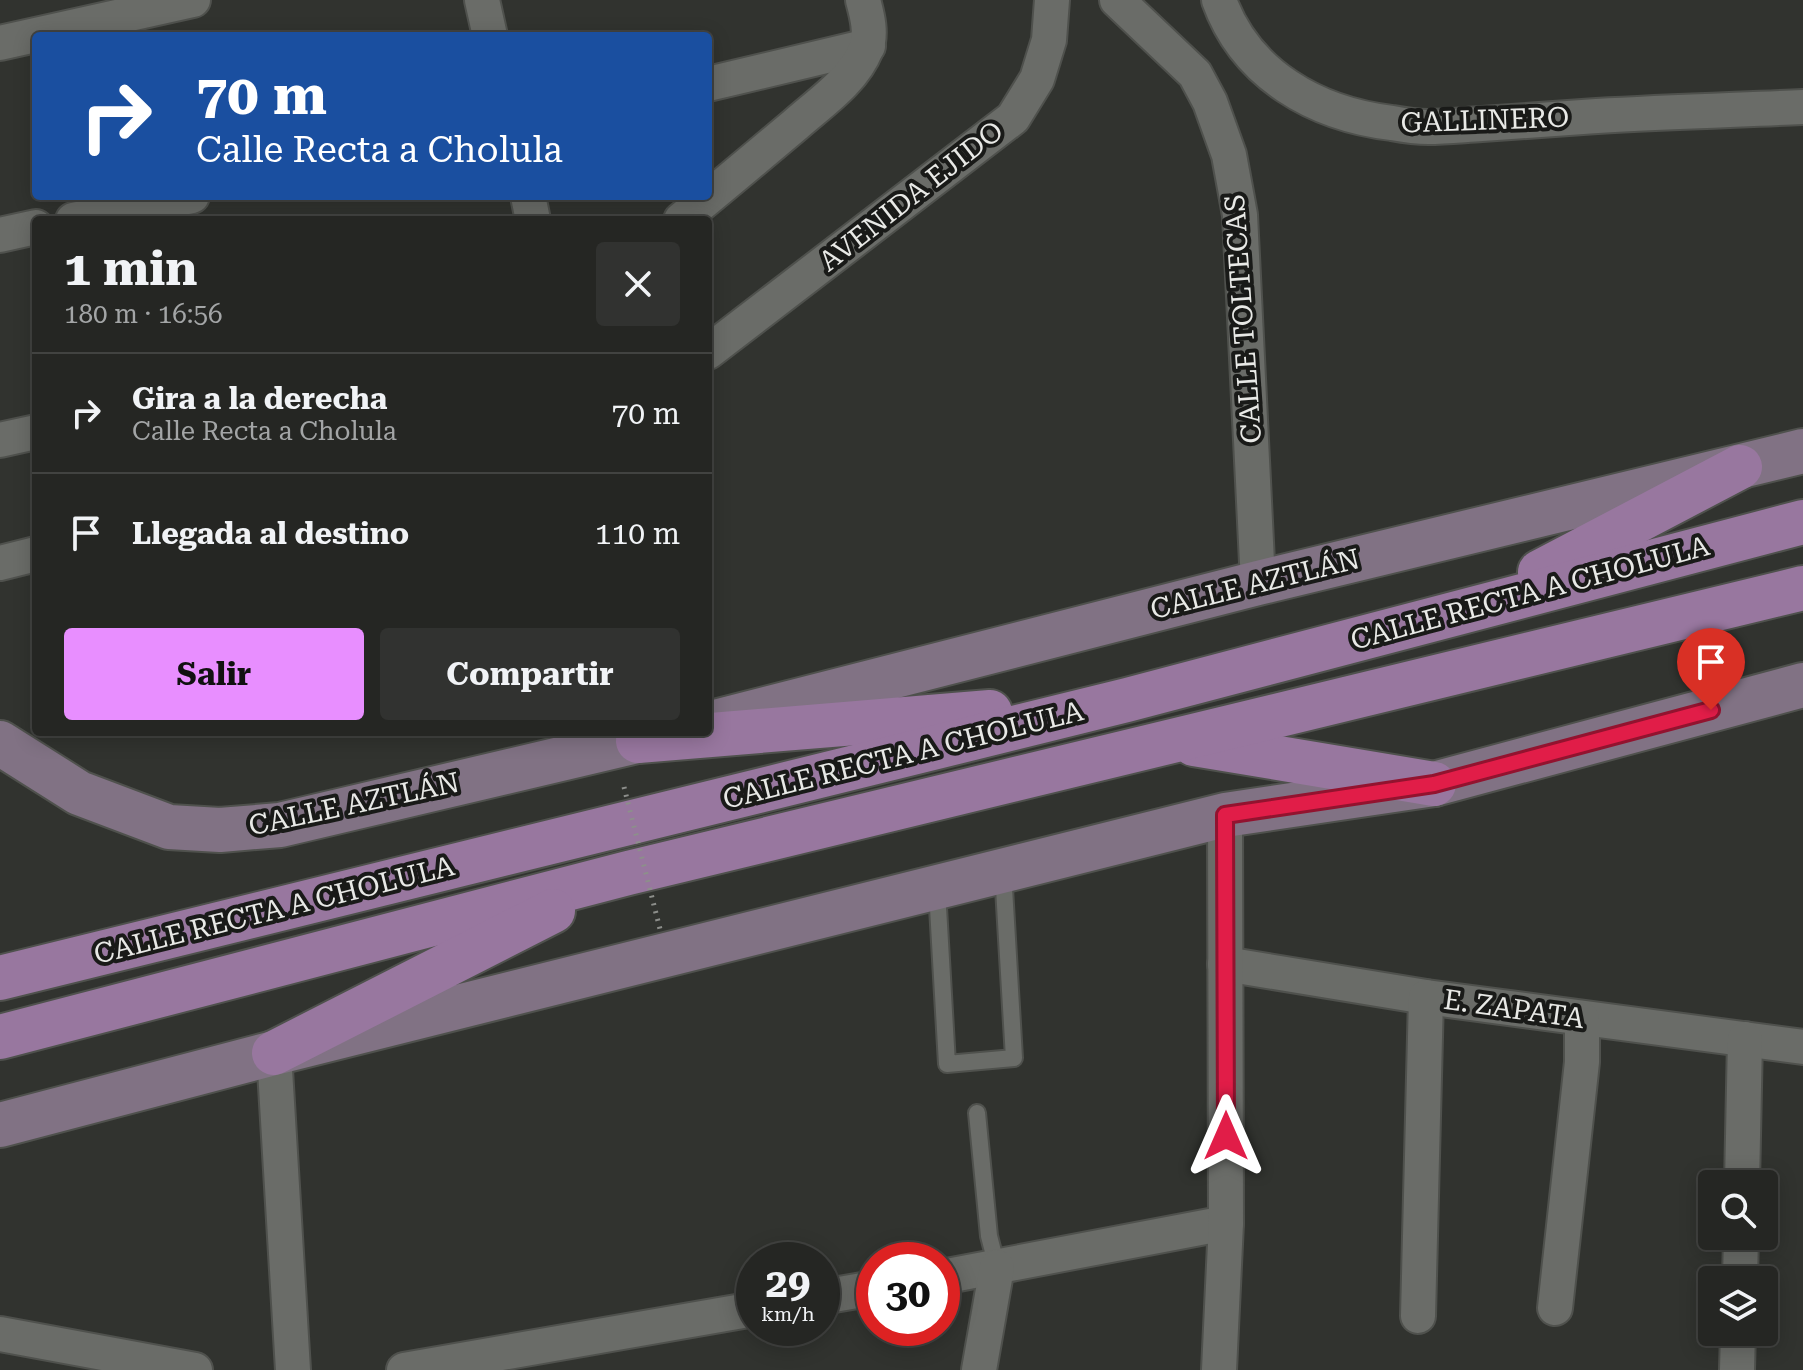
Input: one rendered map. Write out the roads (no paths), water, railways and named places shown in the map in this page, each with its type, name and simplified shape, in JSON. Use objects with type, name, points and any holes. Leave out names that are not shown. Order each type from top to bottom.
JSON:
[{"type":"main road","name":"CALLE AZTLÁN","points":[[712,722],[1258,583],[1803,451]]},
{"type":"main road","points":[[1473,608],[1740,467]]},
{"type":"main road","name":"CALLE RECTA A CHOLULA","points":[[0,978],[1127,700],[1803,522]]},
{"type":"main road","name":"CALLE RECTA A CHOLULA","points":[[0,1037],[628,873],[1803,588]]},
{"type":"main road","points":[[0,1125],[274,1053],[1225,815],[1434,784],[1803,685]]},
{"type":"main road","points":[[712,733],[1127,700]]},
{"type":"main road","name":"CALLE AZTLÁN","points":[[0,743],[79,793],[169,827],[220,830],[280,825],[656,737]]},
{"type":"main road","points":[[1176,741],[1434,784]]},
{"type":"main road","points":[[274,1053],[628,873]]},
{"type":"street","points":[[49,32],[193,0]]},
{"type":"street","points":[[482,0],[489,32]]},
{"type":"street","points":[[712,195],[846,79],[860,61],[868,46],[868,21],[863,0]]},
{"type":"street","name":"AVENIDA EJIDO","points":[[712,349],[1013,118],[1037,79],[1049,40],[1052,0]]},
{"type":"street","name":"CALLE TOLTECAS","points":[[1117,0],[1195,74],[1210,102],[1229,155],[1240,215],[1258,583]]},
{"type":"street","name":"GALLINERO","points":[[1219,0],[1223,13],[1243,45],[1283,84],[1328,109],[1369,121],[1425,128],[1803,107]]},
{"type":"street","points":[[0,43],[32,36]]},
{"type":"street","points":[[712,83],[868,46]]},
{"type":"street","points":[[93,216],[172,200]]},
{"type":"street","points":[[686,216],[706,200]]},
{"type":"street","points":[[0,235],[32,228]]},
{"type":"street","points":[[0,440],[32,433]]},
{"type":"street","points":[[0,563],[32,555]]},
{"type":"street","points":[[1219,1370],[1226,1223],[1225,815]]},
{"type":"street","name":"E. ZAPATA","points":[[1225,964],[1426,997],[1803,1047]]},
{"type":"street","points":[[1418,1316],[1426,997]]},
{"type":"street","points":[[1555,1308],[1582,1062],[1582,1019]]},
{"type":"street","points":[[1742,1170],[1745,1039]]},
{"type":"street","points":[[274,1053],[293,1370]]},
{"type":"street","points":[[960,1274],[1226,1223]]},
{"type":"street","points":[[979,1370],[997,1267]]},
{"type":"street","points":[[404,1370],[736,1312]]},
{"type":"street","points":[[0,1334],[192,1370]]},
{"type":"street","points":[[1737,1370],[1738,1346]]},
{"type":"lane","points":[[936,887],[947,1064],[1014,1058],[1003,870]]},
{"type":"lane","points":[[977,1113],[989,1236],[997,1267]]}]
